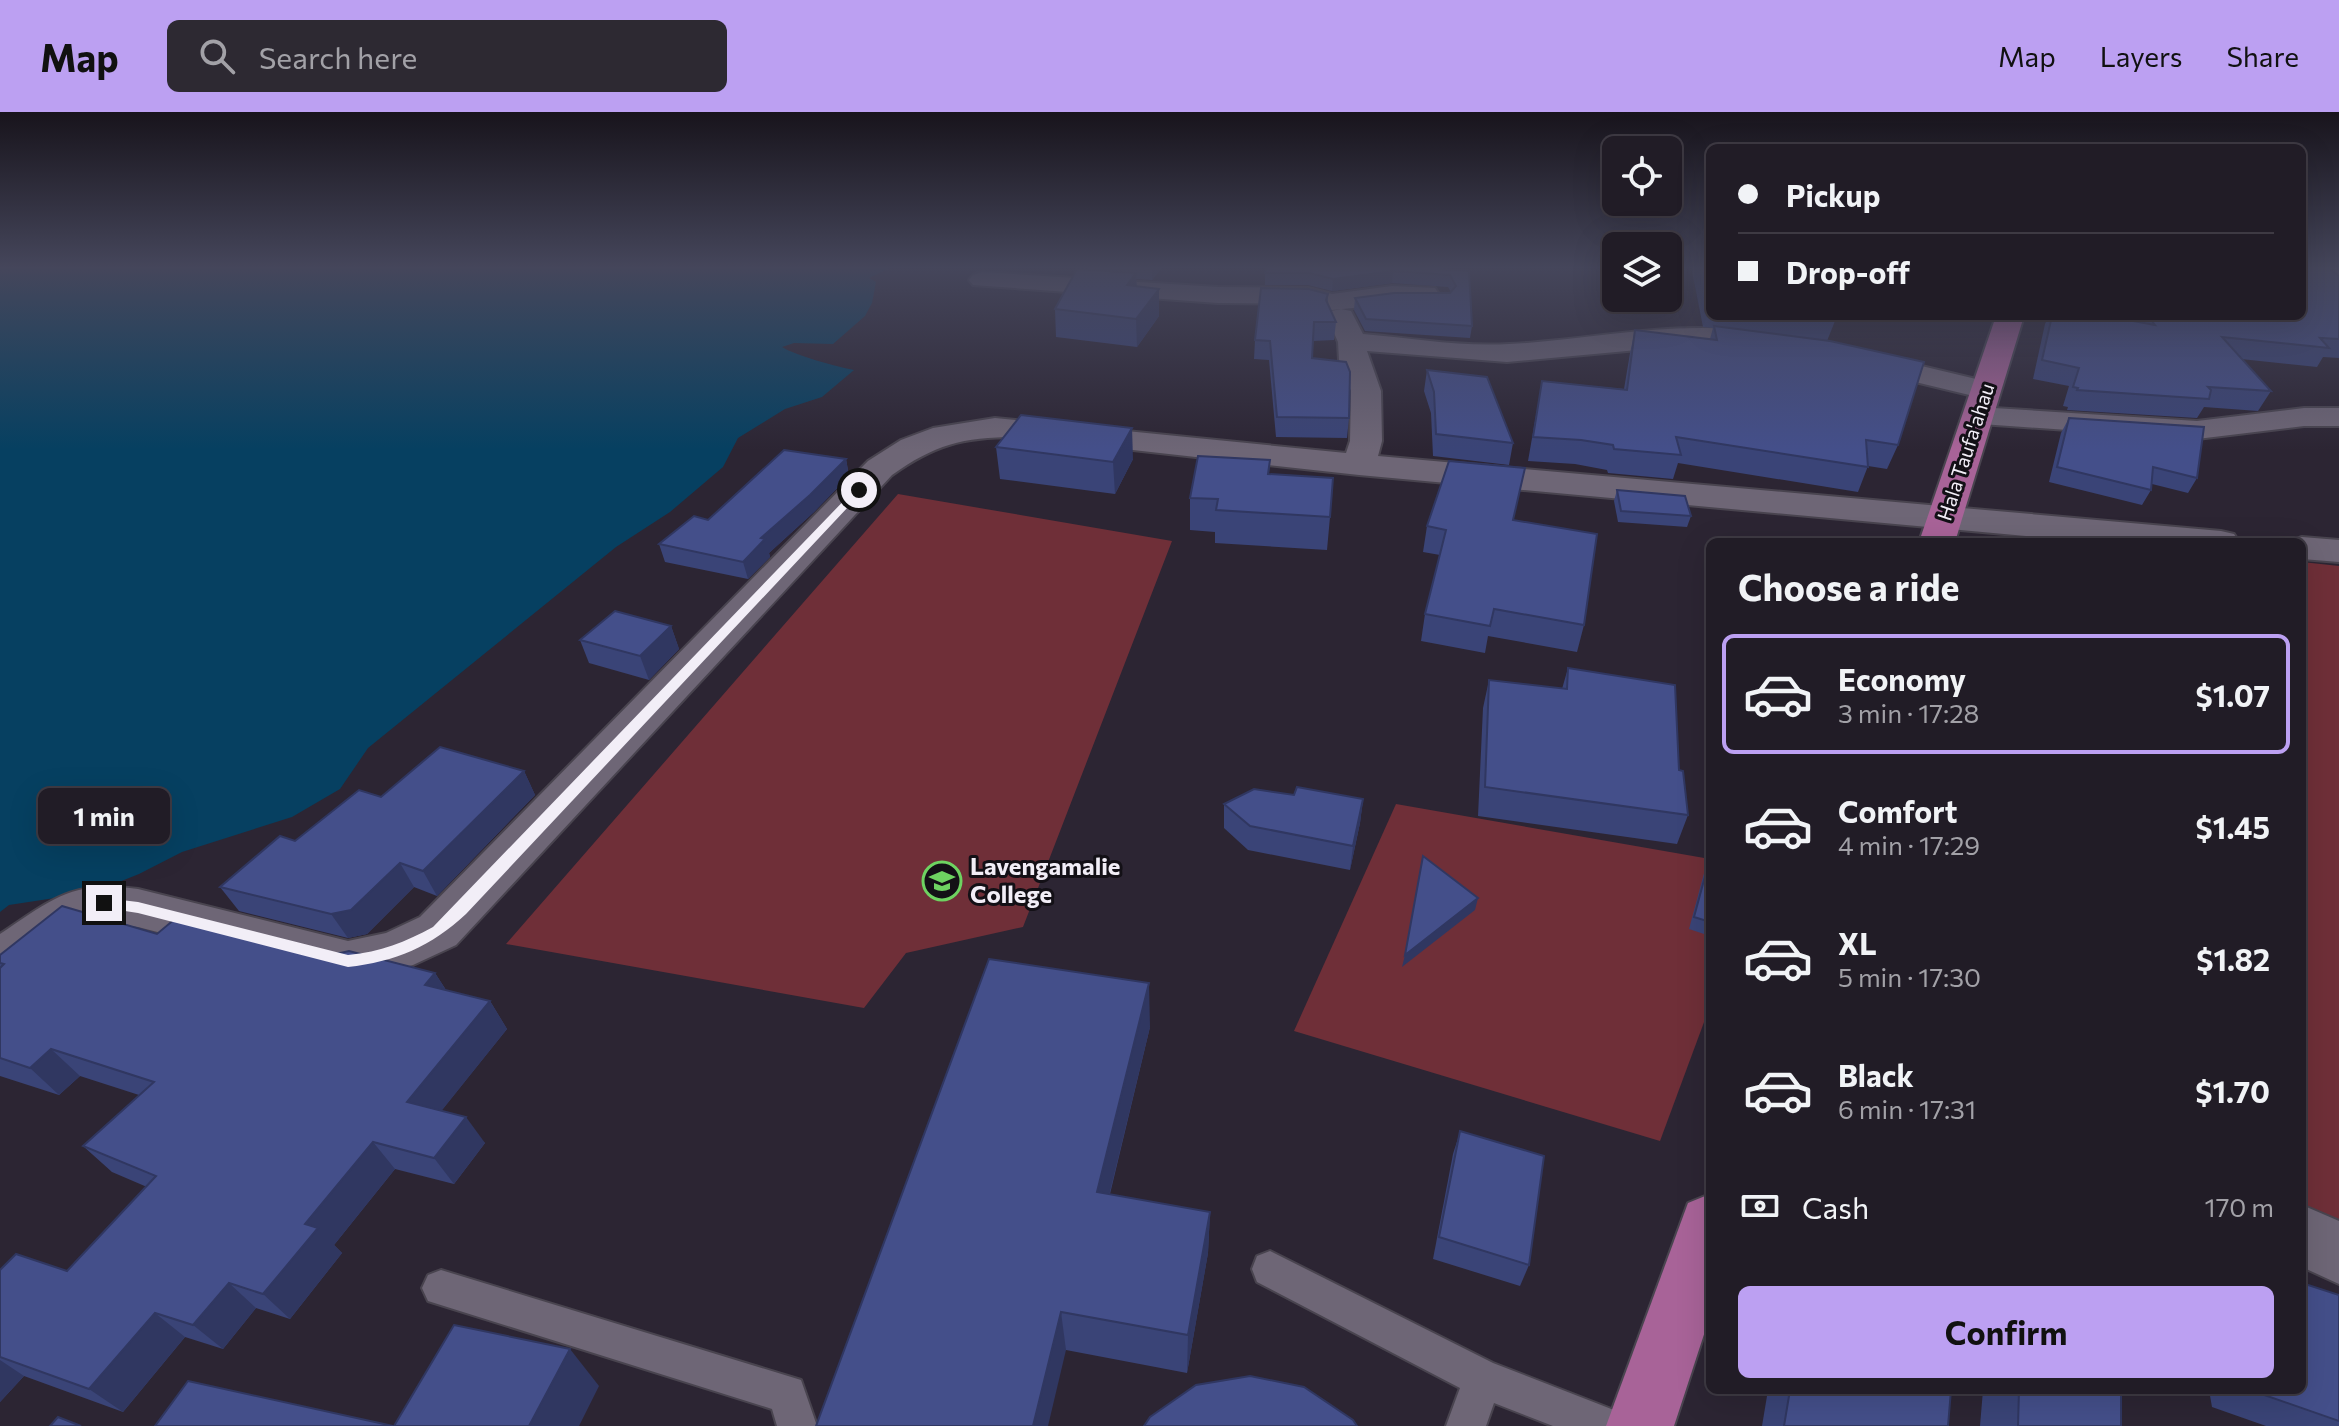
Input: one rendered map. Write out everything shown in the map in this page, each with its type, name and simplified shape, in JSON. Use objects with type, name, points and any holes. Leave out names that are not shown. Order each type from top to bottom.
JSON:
[{"type":"main road","name":"Hala Taufa'ahau","points":[[1941,531],[2006,327]]},
{"type":"main road","points":[[1640,1426],[1706,1235]]},
{"type":"street","points":[[1346,327],[1352,342],[1353,360],[1366,391],[1366,441],[1359,465]]},
{"type":"street","points":[[1352,342],[1507,353],[1609,342],[1715,337],[1796,347]]},
{"type":"street","points":[[1837,355],[1982,403],[2197,430],[2304,417],[2339,417]]},
{"type":"street","points":[[0,960],[79,907],[104,903],[138,908],[348,961],[378,958],[425,939],[461,910],[880,468],[908,447],[942,434],[979,427],[1015,428],[1941,531],[2119,538]]},
{"type":"street","points":[[2306,548],[2339,551]]},
{"type":"street","points":[[2306,1236],[2339,1254]]},
{"type":"lane","points":[[1270,1269],[1483,1379],[1605,1426]]},
{"type":"lane","points":[[441,1288],[787,1394],[797,1426]]},
{"type":"lane","points":[[1466,1426],[1483,1379]]},
{"type":"shaded area","points":[[898,494],[1172,541],[1023,927],[906,953],[864,1008],[506,944]]},
{"type":"shaded area","points":[[2306,562],[2339,566],[2339,1237],[2306,1226]]},
{"type":"shaded area","points":[[1396,804],[1706,858],[1706,1017],[1660,1141],[1294,1031]]},
{"type":"water","points":[[0,327],[852,327],[833,344],[794,343],[782,347],[827,364],[854,370],[822,397],[785,409],[738,438],[723,467],[670,512],[616,547],[368,748],[340,789],[292,817],[182,852],[94,892],[9,905],[0,912]]},
{"type":"building","points":[[1256,327],[1314,327],[1312,358],[1346,362],[1350,372],[1349,418],[1277,417],[1270,341],[1255,340]]},
{"type":"building","points":[[1714,327],[1724,327],[1830,341],[1924,362],[1898,445],[1866,440],[1868,467],[1676,437],[1681,455],[1614,449],[1613,445],[1581,440],[1533,437],[1542,381],[1627,390],[1635,330],[1717,340]]},
{"type":"building","points":[[2049,327],[2339,327],[2339,339],[2320,338],[2329,348],[2222,337],[2271,391],[2208,387],[2211,390],[2209,399],[2077,390],[2073,387],[2079,368],[2042,360]]},
{"type":"building","points":[[1427,370],[1487,377],[1513,443],[1436,434],[1434,392]]},
{"type":"building","points":[[1021,415],[1132,428],[1113,462],[996,447]]},
{"type":"building","points":[[2069,418],[2204,427],[2197,478],[2153,467],[2151,490],[2057,467]]},
{"type":"building","points":[[784,450],[846,459],[761,538],[765,539],[743,562],[659,544],[694,516],[708,520]]},
{"type":"building","points":[[1198,456],[1270,460],[1268,474],[1333,478],[1330,517],[1216,510],[1218,499],[1190,498]]},
{"type":"building","points":[[1449,461],[1525,468],[1513,520],[1597,534],[1584,625],[1494,609],[1490,626],[1425,614],[1446,530],[1427,526]]},
{"type":"building","points":[[1617,490],[1685,496],[1691,516],[1621,511]]},
{"type":"building","points":[[615,611],[671,626],[640,656],[580,640]]},
{"type":"building","points":[[1568,668],[1675,685],[1679,770],[1683,771],[1688,815],[1485,787],[1489,680],[1567,689]]},
{"type":"building","points":[[440,747],[524,771],[423,871],[400,863],[351,910],[331,914],[220,887],[280,836],[295,841],[359,790],[381,797]]},
{"type":"building","points":[[1297,787],[1363,799],[1353,846],[1250,826],[1224,804],[1254,789],[1294,795]]},
{"type":"building","points":[[1423,856],[1478,898],[1405,955]]},
{"type":"building","points":[[1706,873],[1706,921],[1694,917]]},
{"type":"building","points":[[62,906],[157,934],[176,918],[327,956],[349,951],[435,973],[425,985],[490,1001],[407,1102],[466,1117],[434,1158],[373,1142],[305,1224],[318,1228],[263,1294],[229,1283],[193,1325],[155,1313],[89,1389],[0,1357],[0,1270],[16,1254],[67,1271],[156,1176],[83,1146],[154,1082],[51,1049],[30,1068],[0,1058],[0,968],[4,964],[0,963],[0,955]]},
{"type":"building","points":[[989,959],[1149,983],[1097,1192],[1210,1212],[1188,1335],[1061,1312],[1033,1426],[816,1426]]},
{"type":"building","points":[[1460,1131],[1544,1156],[1529,1265],[1439,1237]]},
{"type":"building","points":[[2306,1284],[2339,1295],[2339,1421],[2261,1394],[2306,1394]]},
{"type":"building","points":[[454,1325],[570,1349],[529,1426],[394,1426]]},
{"type":"building","points":[[1250,1376],[1304,1387],[1353,1420],[1357,1426],[1144,1426],[1150,1417],[1196,1385]]},
{"type":"building","points":[[188,1381],[393,1426],[155,1426]]},
{"type":"building","points":[[1789,1394],[1951,1394],[1948,1426],[1784,1426]]},
{"type":"building","points":[[2019,1394],[2121,1394],[2121,1426],[2018,1426]]},
{"type":"building","points":[[58,1417],[81,1426],[50,1426]]},
{"type":"place","name":"Lavengamalie College","points":[[942,881]]},
{"type":"route","points":[[104,903],[138,908],[348,961],[378,958],[411,946],[438,931],[461,910],[859,490]]}]
